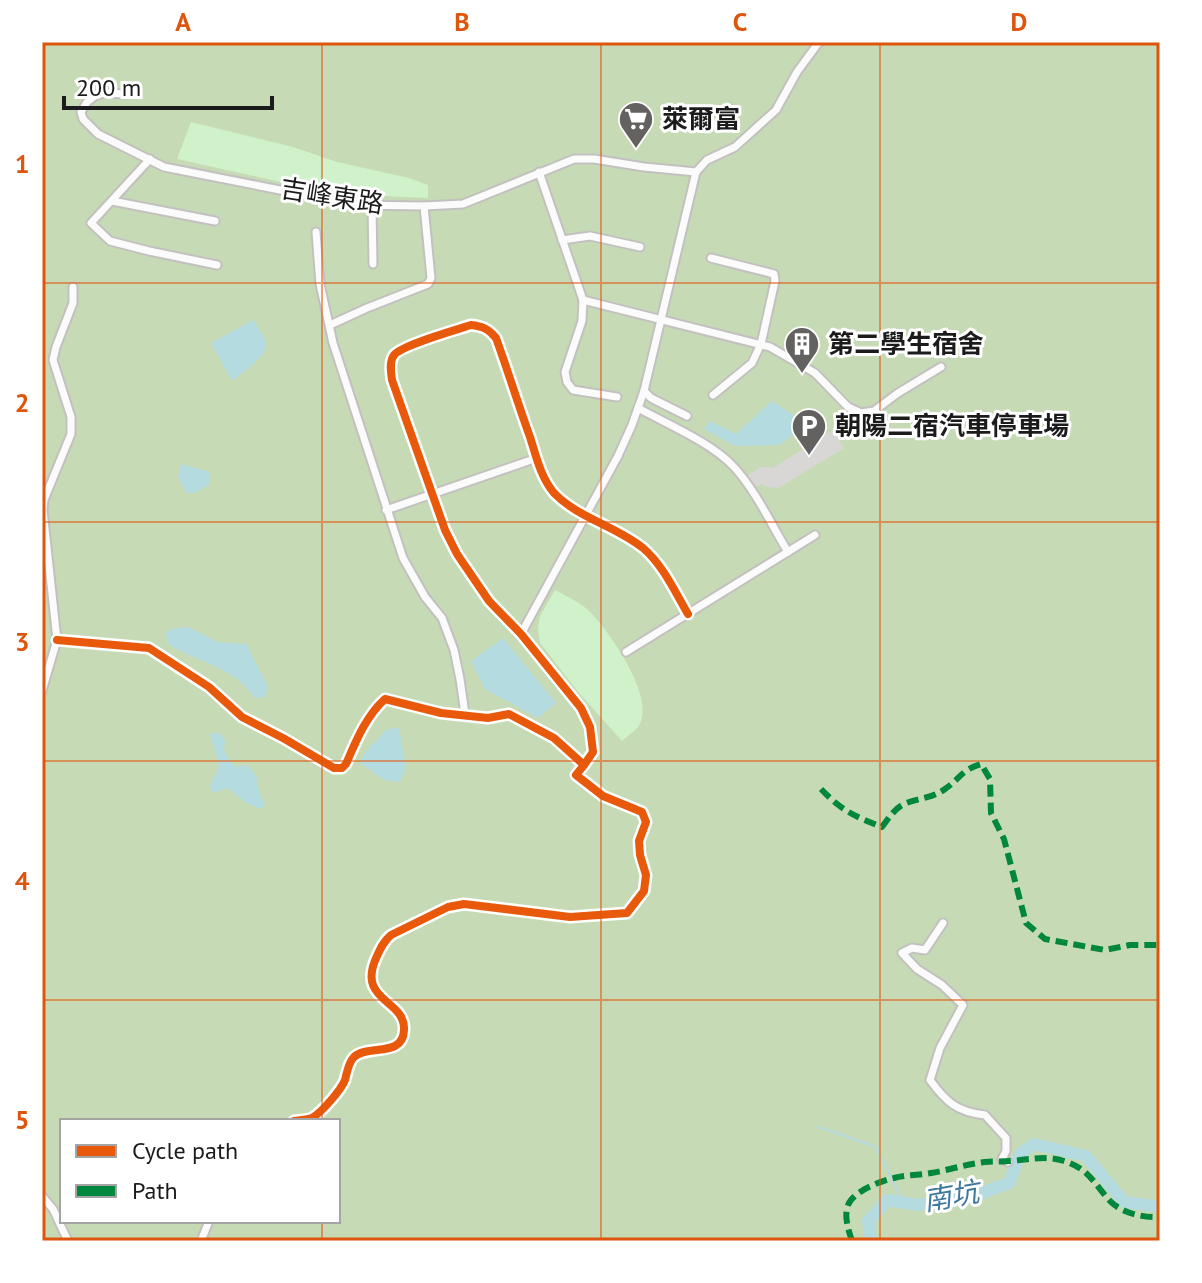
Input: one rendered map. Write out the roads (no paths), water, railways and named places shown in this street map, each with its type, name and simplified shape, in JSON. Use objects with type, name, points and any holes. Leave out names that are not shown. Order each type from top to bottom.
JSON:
[{"type":"street","points":[[521,634],[618,456],[638,408],[696,172],[707,160],[735,147],[776,110],[797,72],[819,42]]},
{"type":"street","name":"吉峰東路","points":[[128,94],[103,93],[95,96],[81,112],[83,119],[98,134],[164,167],[356,205],[463,204],[574,159],[696,172]]},
{"type":"street","points":[[150,159],[91,223],[110,241],[217,265]]},
{"type":"street","points":[[539,172],[583,300],[582,321],[565,372],[567,382],[573,390],[617,397]]},
{"type":"street","points":[[112,201],[215,221]]},
{"type":"street","points":[[372,205],[373,264]]},
{"type":"street","points":[[330,325],[428,284],[431,278],[424,206]]},
{"type":"street","points":[[316,232],[320,284],[333,343],[403,558],[446,629],[457,664],[465,714]]},
{"type":"street","points":[[562,240],[590,236],[640,247]]},
{"type":"street","points":[[711,258],[774,274],[775,281],[761,344],[752,363],[713,395]]},
{"type":"street","points":[[42,691],[57,640],[44,500],[71,434],[71,417],[53,360],[73,303],[73,287]]},
{"type":"street","points":[[583,300],[761,344],[815,373],[848,407],[861,413],[874,411],[941,367]]},
{"type":"street","points":[[310,1119],[343,1085],[355,1055],[392,1048],[402,1041],[405,1029],[402,1020],[372,984],[373,964],[384,941],[391,935],[448,907],[464,904],[570,917],[627,913],[644,891],[646,875],[639,841],[646,822],[642,812],[603,796],[576,775],[593,752],[590,727],[581,708],[521,634],[489,601],[457,554],[445,530],[392,380],[394,355],[404,348],[471,325],[490,330],[496,338],[546,482],[561,499],[645,550],[656,561],[688,614]]},
{"type":"street","points":[[644,391],[651,398],[687,416]]},
{"type":"street","points":[[638,408],[717,451],[733,466],[747,482],[788,552]]},
{"type":"street","points":[[386,510],[537,458]]},
{"type":"street","points":[[626,652],[815,535]]},
{"type":"street","points":[[57,640],[149,648],[209,687],[242,717],[334,768],[342,768],[346,764],[361,732],[385,699],[441,713],[488,718],[509,714],[554,738],[584,765]]},
{"type":"street","points":[[943,923],[925,950],[912,948],[902,953],[917,969],[942,985],[963,1005],[940,1048],[930,1080],[956,1108],[985,1115],[1006,1138],[1006,1151],[1002,1159],[1008,1162]]},
{"type":"street","points":[[42,1196],[53,1209],[68,1241]]},
{"type":"water","points":[[253,320],[264,337],[265,348],[258,359],[232,381],[211,343]]},
{"type":"water","points":[[772,401],[807,424],[779,445],[735,446],[704,429],[710,421],[736,434]]},
{"type":"water","points":[[181,464],[210,472],[210,484],[195,493],[186,493],[178,477]]},
{"type":"water","points":[[188,627],[217,642],[246,644],[268,687],[265,697],[255,698],[237,679],[169,645],[165,633]]},
{"type":"water","points":[[503,638],[556,703],[538,718],[485,689],[471,661]]},
{"type":"water","points":[[399,728],[406,767],[400,782],[384,780],[360,763],[366,751],[387,729]]},
{"type":"water","points":[[220,733],[225,741],[224,751],[235,767],[247,765],[257,777],[264,807],[257,808],[245,802],[228,788],[213,793],[210,786],[219,766],[210,734]]},
{"type":"waterway","points":[[819,1127],[876,1147],[904,1203]]},
{"type":"waterway","name":"南坑","points":[[871,1241],[868,1221],[888,1200],[917,1205],[968,1198],[1009,1183],[1020,1154],[1034,1144],[1086,1156],[1124,1202],[1160,1205]]},
{"type":"place","name":"萊爾富","points":[[636,150]]},
{"type":"place","name":"第二學生宿舍","points":[[802,375]]},
{"type":"place","name":"朝陽二宿汽車停車場","points":[[809,457]]}]
